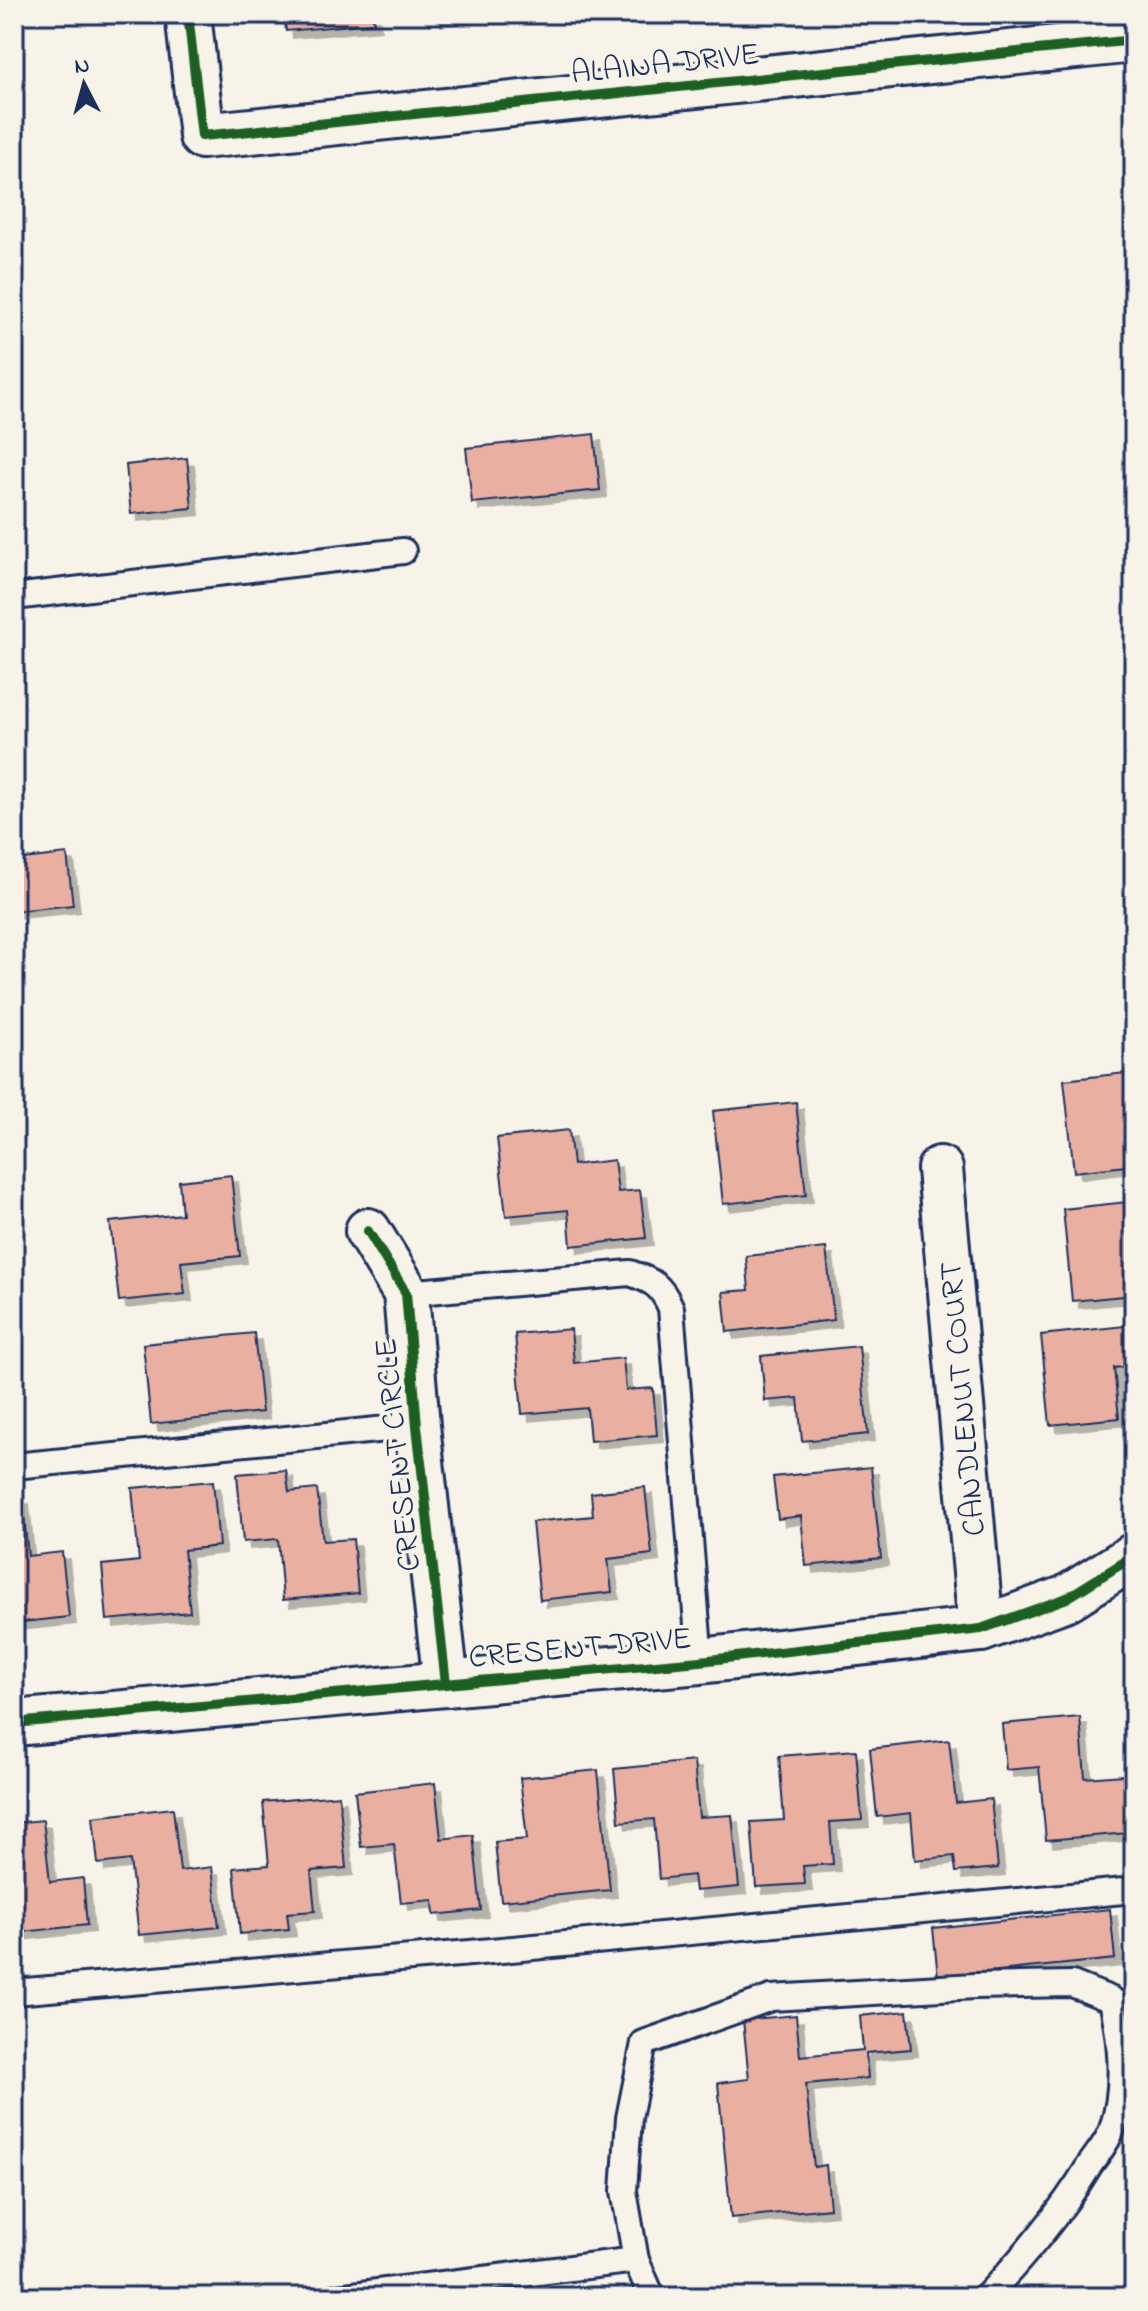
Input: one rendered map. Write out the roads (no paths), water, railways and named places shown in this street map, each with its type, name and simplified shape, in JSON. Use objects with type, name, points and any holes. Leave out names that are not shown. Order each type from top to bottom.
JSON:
[{"type":"street","name":"ALAINA DRIVE","points":[[188,14],[202,136],[1134,40]]},
{"type":"street","name":"CANDLENUT COURT","points":[[940,1169],[981,1629]]},
{"type":"street","name":"CRESENT CIRCLE","points":[[368,1231],[406,1293],[417,1426],[446,1684]]},
{"type":"street","name":"CRESENT DRIVE","points":[[14,1723],[700,1661],[981,1629],[1067,1598],[1134,1556]]},
{"type":"lane","points":[[14,597],[403,551]]},
{"type":"lane","points":[[406,1293],[630,1273],[650,1280],[664,1293],[671,1308],[700,1661]]},
{"type":"lane","points":[[14,1466],[417,1426]]},
{"type":"lane","points":[[14,1992],[1134,1890]]},
{"type":"lane","points":[[652,2297],[636,2260],[624,2191],[629,2118],[644,2043],[771,1998],[975,1986],[1072,1984],[1112,2000],[1118,2029],[1123,2126],[1029,2251],[986,2297]]},
{"type":"lane","points":[[337,2297],[636,2260]]}]
